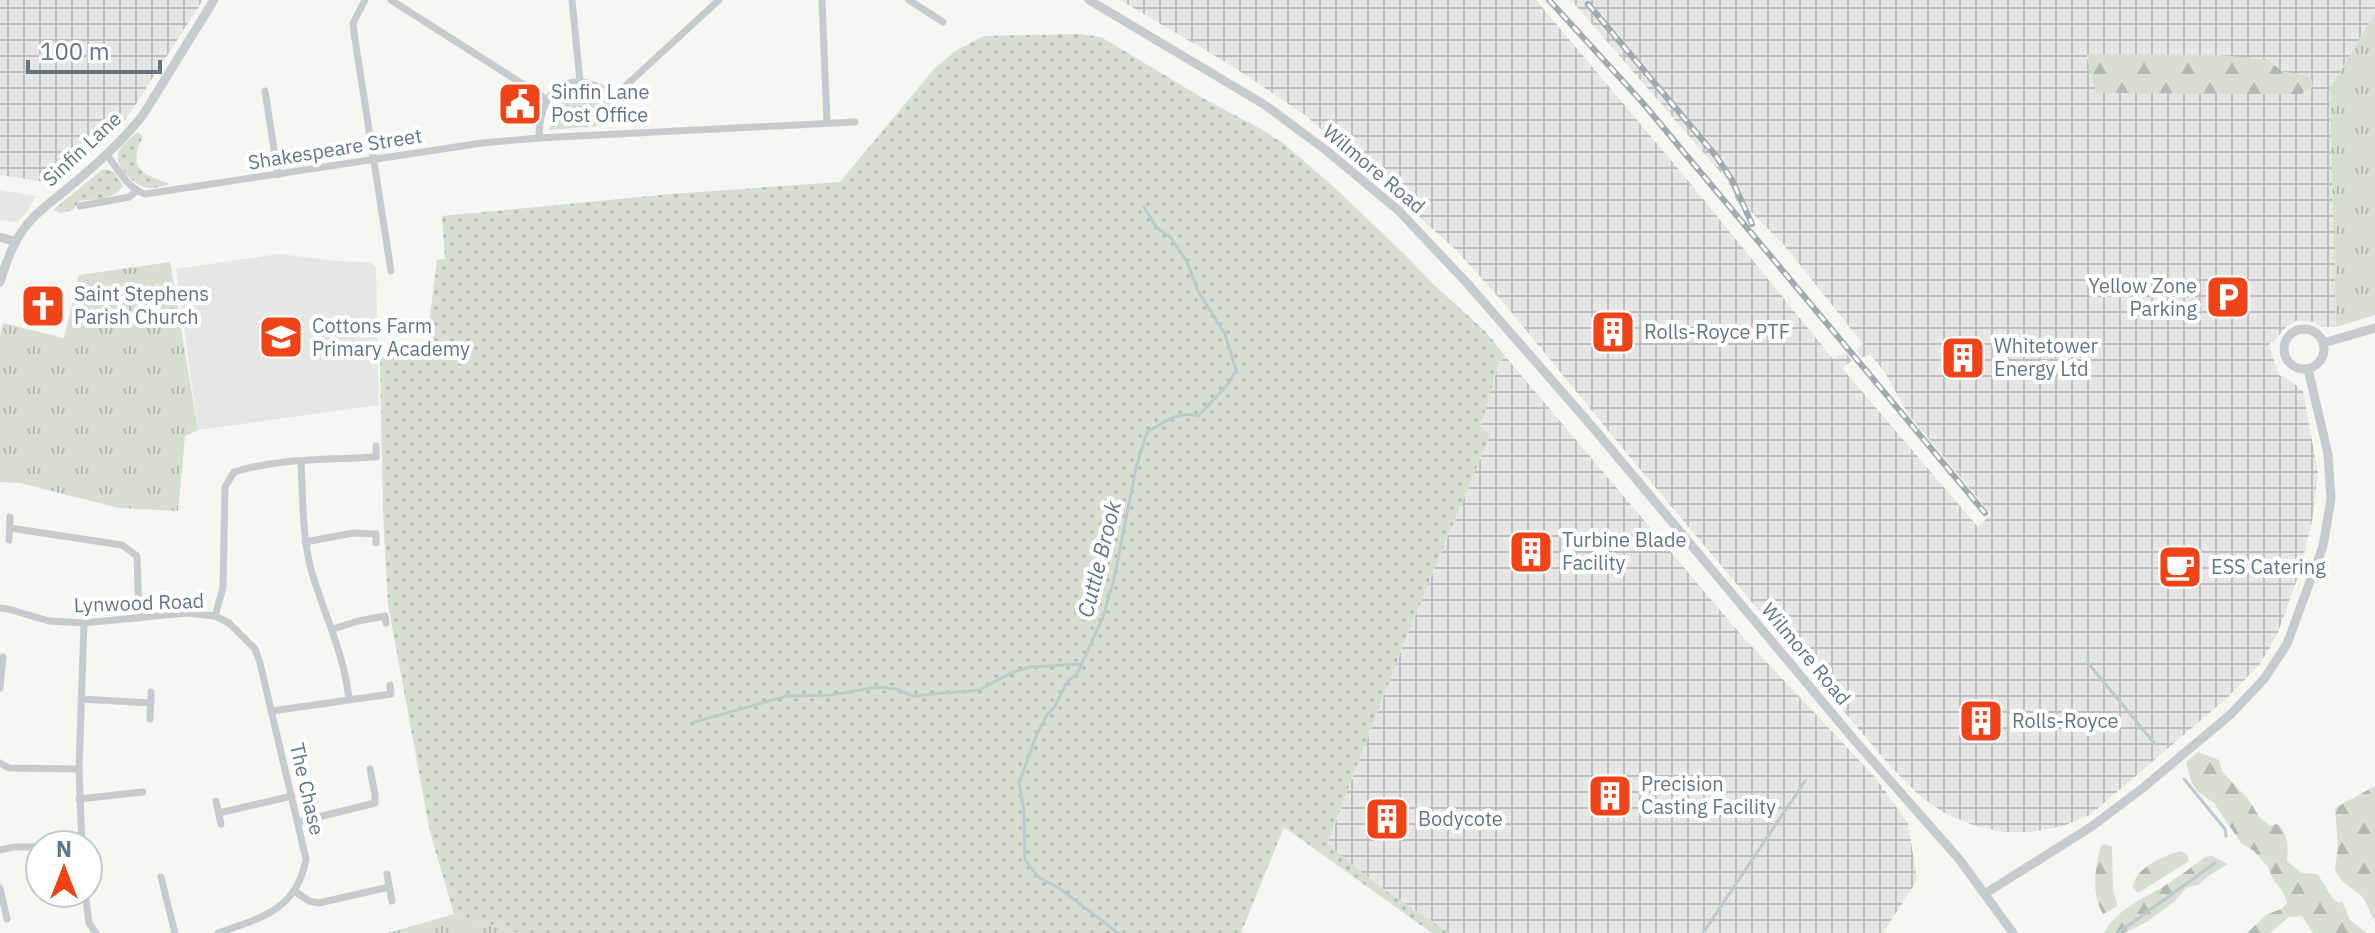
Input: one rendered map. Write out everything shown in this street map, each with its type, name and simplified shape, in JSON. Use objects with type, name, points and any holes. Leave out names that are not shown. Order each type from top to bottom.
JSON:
[{"type":"street","name":"Sinfin Lane","points":[[0,282],[7,260],[25,227],[43,208],[107,155],[143,115],[214,0]]},
{"type":"street","points":[[365,0],[353,23],[391,271]]},
{"type":"street","points":[[391,0],[546,99]]},
{"type":"street","points":[[572,0],[580,82]]},
{"type":"street","points":[[539,138],[539,120],[546,99],[563,86],[580,82],[612,93],[621,90],[719,0]]},
{"type":"street","points":[[822,0],[827,123]]},
{"type":"street","points":[[909,0],[943,22]]},
{"type":"street","name":"Wilmore Road","points":[[1089,0],[1265,105],[1398,210],[1551,378],[1856,742],[1939,836],[1986,893],[2013,933]]},
{"type":"street","points":[[265,91],[278,175]]},
{"type":"street","name":"Shakespeare Street","points":[[80,206],[129,197],[136,191],[145,194],[482,143],[855,122]]},
{"type":"street","points":[[107,155],[136,191]]},
{"type":"street","points":[[0,237],[16,242]]},
{"type":"street","points":[[2323,343],[2375,328]]},
{"type":"street","points":[[2306,329],[2317,334],[2323,343],[2322,356],[2308,369],[2296,368],[2287,361],[2284,350],[2286,339],[2295,331],[2306,329]]},
{"type":"street","points":[[1986,893],[2091,827],[2144,787],[2231,714],[2264,679],[2287,644],[2323,546],[2331,499],[2328,454],[2308,369]]},
{"type":"street","points":[[215,616],[223,588],[225,487],[234,472],[301,461],[376,457],[376,446]]},
{"type":"street","points":[[301,461],[305,542],[346,672],[349,699]]},
{"type":"street","points":[[9,540],[10,517]]},
{"type":"street","points":[[10,528],[127,547],[137,556],[139,618]]},
{"type":"street","points":[[305,542],[353,533],[376,534],[376,543]]},
{"type":"street","name":"Lynwood Road","points":[[0,602],[4,609],[49,621],[84,623],[186,613],[215,616],[229,623],[255,649],[270,700]]},
{"type":"street","points":[[333,629],[385,616],[386,623]]},
{"type":"street","points":[[81,829],[79,769],[84,623]]},
{"type":"street","points":[[0,688],[3,657]]},
{"type":"street","points":[[272,711],[391,694],[390,685]]},
{"type":"street","points":[[150,719],[151,692]]},
{"type":"street","points":[[81,699],[151,703]]},
{"type":"street","name":"The Chase","points":[[270,700],[306,859],[296,892]]},
{"type":"street","points":[[0,763],[9,768],[79,769]]},
{"type":"street","points":[[298,822],[375,803],[370,769]]},
{"type":"street","points":[[79,799],[143,792]]},
{"type":"street","points":[[129,794],[131,804]]},
{"type":"street","points":[[219,813],[292,796]]},
{"type":"street","points":[[216,801],[221,824]]},
{"type":"street","points":[[0,850],[24,847]]},
{"type":"street","points":[[387,874],[392,901]]},
{"type":"street","points":[[161,877],[175,933]]},
{"type":"street","points":[[218,933],[280,908],[296,892],[309,901],[319,903],[389,887]]},
{"type":"street","points":[[0,888],[7,919]]},
{"type":"street","points":[[87,909],[89,923],[96,933]]},
{"type":"shaded area","points":[[0,0],[203,0],[119,130],[58,184],[0,175]]},
{"type":"shaded area","name":"Rolls-Royce","points":[[1120,0],[1536,0],[1833,359],[1846,353],[1852,361],[1842,368],[1978,527],[1991,514],[1908,414],[1884,371],[1870,354],[1862,358],[1856,350],[1863,344],[1784,245],[1751,212],[1745,201],[1738,204],[1727,180],[1571,0],[2375,0],[2375,13],[2330,88],[2336,327],[2296,321],[2269,344],[2279,375],[2303,391],[2318,474],[2312,522],[2299,574],[2277,635],[2260,664],[2227,698],[2090,815],[2063,826],[2032,832],[2003,832],[1946,814],[1921,797],[1889,765],[1456,250],[1305,115],[1232,66]]},
{"type":"shaded area","points":[[0,190],[36,196],[16,222],[0,220]]},
{"type":"shaded area","name":"Cottons Farm Primary Academy","points":[[279,254],[370,262],[376,268],[379,405],[198,430],[176,269]]},
{"type":"shaded area","points":[[1505,356],[1742,636],[1874,776],[1908,823],[1917,880],[1883,933],[1449,933],[1382,888],[1327,845],[1407,635],[1491,433],[1480,429],[1499,362]]},
{"type":"green space","points":[[2375,13],[2375,315],[2336,327],[2330,88]]},
{"type":"green space","points":[[1081,34],[1101,37],[1284,144],[1335,188],[1486,332],[1505,356],[1499,362],[1480,429],[1491,433],[1407,635],[1327,844],[1382,888],[1449,933],[1432,933],[1284,827],[1241,933],[519,933],[454,914],[430,832],[388,604],[380,357],[417,357],[427,339],[437,260],[445,259],[442,216],[671,194],[840,182],[935,68],[955,51],[984,36]]},
{"type":"green space","points":[[2086,54],[2221,55],[2267,60],[2282,71],[2311,77],[2313,87],[2301,94],[2096,93]]},
{"type":"green space","points":[[573,91],[594,91],[606,97],[627,99],[630,123],[549,130],[552,103]]},
{"type":"green space","points":[[138,132],[143,137],[136,157],[140,169],[170,184],[145,187],[122,169],[119,151]]},
{"type":"green space","points":[[103,169],[114,172],[123,186],[119,191],[104,198],[79,201],[73,210],[61,213],[53,210]]},
{"type":"green space","points":[[170,262],[198,430],[185,436],[178,511],[119,508],[20,483],[0,482],[0,337],[3,323],[64,338],[79,275]]},
{"type":"green space","points":[[2198,752],[2219,760],[2222,771],[2249,800],[2260,818],[2270,826],[2277,824],[2284,831],[2287,861],[2302,873],[2317,874],[2332,898],[2339,903],[2342,901],[2350,920],[2367,933],[2313,933],[2302,916],[2289,917],[2270,933],[2247,933],[2266,915],[2287,903],[2268,867],[2254,851],[2241,843],[2214,803],[2197,791],[2191,781],[2186,762]]},
{"type":"green space","points":[[2375,786],[2375,922],[2363,897],[2342,881],[2335,870],[2338,846],[2335,808]]},
{"type":"green space","points":[[2101,845],[2112,847],[2113,890],[2117,904],[2103,914],[2095,880]]},
{"type":"green space","points":[[2180,851],[2187,854],[2189,861],[2138,893],[2133,888],[2143,869]]},
{"type":"green space","points":[[2212,856],[2228,864],[2200,884],[2186,888],[2176,900],[2147,922],[2124,933],[2104,933],[2124,910],[2205,857]]},
{"type":"green space","points":[[454,914],[519,933],[388,933]]},
{"type":"waterway","name":"Cuttle Brook","points":[[1118,933],[1059,888],[1038,877],[1025,860],[1024,811],[1019,783],[1037,734],[1067,682],[1077,674],[1103,617],[1147,432],[1178,416],[1198,416],[1229,383],[1236,370],[1225,334],[1198,291],[1187,262],[1171,238],[1156,227],[1144,207]]},
{"type":"waterway","points":[[2088,657],[2088,663],[2155,744]]},
{"type":"waterway","points":[[691,723],[787,696],[831,695],[878,687],[896,689],[913,696],[979,690],[1030,667],[1080,664]]},
{"type":"waterway","points":[[2184,779],[2225,829],[2226,836]]},
{"type":"waterway","points":[[1703,933],[1805,781]]},
{"type":"waterway","points":[[2118,933],[2215,863]]},
{"type":"railway","points":[[1549,0],[1642,102],[1985,513]]},
{"type":"railway","points":[[1588,4],[1716,156],[1732,180],[1752,224]]},
{"type":"place","name":"Sinfin Lane Post Office","points":[[520,104]]},
{"type":"place","name":"Yellow Zone Parking","points":[[2228,297]]},
{"type":"place","name":"Saint Stephens Parish Church","points":[[43,306]]},
{"type":"place","name":"Rolls-Royce PTF","points":[[1613,332]]},
{"type":"place","name":"Cottons Farm Primary Academy","points":[[281,337]]},
{"type":"place","name":"Whitetower Energy Ltd","points":[[1963,358]]},
{"type":"place","name":"Turbine Blade Facility","points":[[1531,552]]},
{"type":"place","name":"ESS Catering","points":[[2180,567]]},
{"type":"place","name":"Rolls-Royce","points":[[1981,721]]},
{"type":"place","name":"Precision Casting Facility","points":[[1610,796]]},
{"type":"place","name":"Bodycote","points":[[1387,819]]}]
